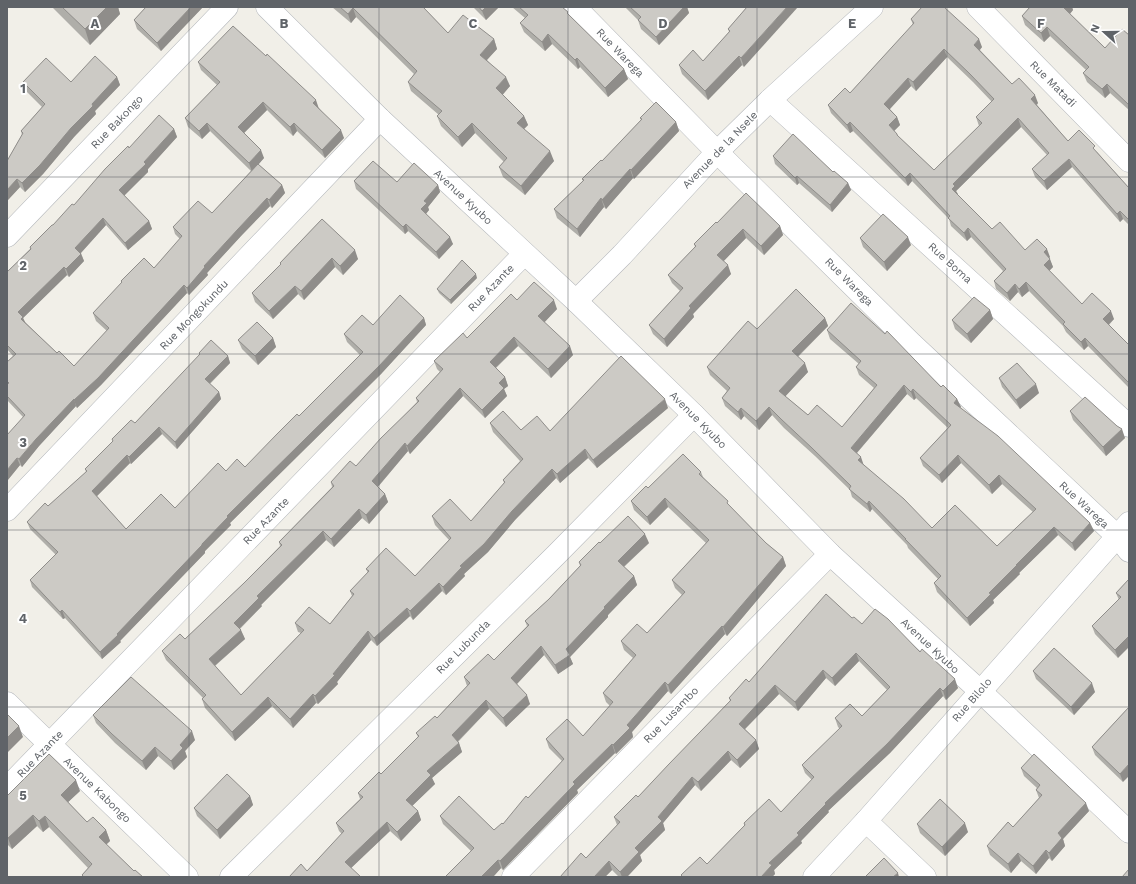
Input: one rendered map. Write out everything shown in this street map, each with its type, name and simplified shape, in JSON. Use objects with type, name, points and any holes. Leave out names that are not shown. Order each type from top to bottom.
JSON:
[{"type":"street","name":"Rue Bakongo","points":[[7,236],[227,7]]},
{"type":"street","name":"Avenue Kyubo","points":[[267,7],[380,119],[576,301],[694,415],[830,554],[980,691],[1129,832]]},
{"type":"street","name":"Rue Warega","points":[[575,7],[717,152],[912,344],[1125,536]]},
{"type":"street","name":"Rue Matadi","points":[[978,7],[1129,160]]},
{"type":"street","name":"Avenue de la Nsele","points":[[576,301],[622,255],[717,152],[770,100],[869,8]]},
{"type":"street","name":"Rue Boma","points":[[770,100],[1129,426]]},
{"type":"street","name":"Rue Mongokundu","points":[[7,510],[380,119]]},
{"type":"street","name":"Rue Azante","points":[[7,788],[524,254]]},
{"type":"street","name":"Rue Lubunda","points":[[231,877],[556,556],[694,415]]},
{"type":"street","name":"Rue Bilolo","points":[[814,877],[866,821],[980,691],[1125,536]]},
{"type":"street","name":"Rue Lusambo","points":[[513,877],[830,554]]},
{"type":"street","name":"Avenue Kabongo","points":[[7,703],[187,877]]},
{"type":"street","points":[[866,821],[925,877]]},
{"type":"building","points":[[62,7],[107,7],[85,29]]},
{"type":"building","points":[[146,7],[191,7],[157,43],[134,20]]},
{"type":"building","points":[[340,7],[423,7],[448,33],[463,15],[494,39],[480,55],[506,77],[496,88],[524,116],[517,123],[550,151],[521,186],[499,167],[507,158],[472,123],[458,137],[437,116],[442,111],[408,82],[417,71],[353,8],[348,14]]},
{"type":"building","points":[[479,7],[486,7],[482,11]]},
{"type":"building","points":[[519,7],[562,7],[624,69],[605,88],[577,58],[575,60],[548,34],[542,42],[520,23],[528,15]]},
{"type":"building","points":[[630,7],[684,7],[656,37],[638,20],[641,17]]},
{"type":"building","points":[[747,7],[787,7],[741,58],[739,56],[705,91],[679,65],[693,50],[703,61],[730,31],[728,29]]},
{"type":"building","points":[[922,7],[944,7],[979,39],[974,45],[1012,84],[1019,78],[1035,95],[1031,99],[1068,141],[1079,130],[1095,146],[1093,148],[1129,188],[1129,220],[1120,211],[1117,214],[1069,159],[1044,181],[1032,169],[1049,153],[1018,118],[953,184],[955,186],[952,189],[992,229],[1000,222],[1025,250],[1037,239],[1047,249],[1044,252],[1050,259],[1044,265],[1082,304],[1092,293],[1111,311],[1103,319],[1129,345],[1129,383],[1085,338],[1081,342],[1063,324],[1065,322],[1026,282],[1019,289],[1015,284],[1007,293],[994,281],[1006,269],[968,228],[964,233],[948,218],[950,216],[910,173],[905,178],[850,122],[847,125],[828,105],[845,88],[850,93],[914,23],[911,19]],"holes":[[[944,49],[994,99],[976,117],[982,123],[934,170],[897,135],[889,125],[897,117],[884,104],[908,78],[913,82]]]},
{"type":"building","points":[[1030,7],[1065,7],[1064,8],[1105,48],[1122,29],[1129,35],[1129,105],[1107,84],[1102,89],[1083,73],[1089,67],[1047,27],[1041,33],[1022,16]]},
{"type":"building","points":[[233,26],[266,56],[267,54],[316,100],[313,103],[341,130],[322,150],[294,123],[290,127],[263,102],[238,127],[261,150],[249,163],[207,123],[199,131],[185,118],[220,82],[198,62]]},
{"type":"building","points":[[95,56],[117,77],[40,165],[22,183],[17,179],[7,190],[7,161],[23,133],[21,131],[45,104],[23,82],[46,58],[71,82]]},
{"type":"building","points":[[656,102],[676,122],[602,200],[601,198],[577,229],[554,209],[584,180],[582,179],[601,160],[602,161]]},
{"type":"building","points":[[159,115],[174,129],[144,162],[146,164],[119,190],[149,221],[125,243],[103,218],[75,248],[81,254],[66,269],[64,267],[18,312],[23,317],[21,319],[57,353],[59,351],[74,366],[109,328],[93,313],[122,282],[121,281],[144,258],[154,268],[182,236],[173,227],[198,201],[212,213],[258,164],[282,185],[269,200],[267,198],[238,229],[204,266],[205,267],[187,288],[184,285],[98,378],[74,399],[7,470],[7,435],[25,415],[7,396],[7,384],[9,383],[7,381],[7,362],[16,354],[7,345],[7,272],[31,249],[30,247],[72,204],[74,205],[105,169],[128,146],[129,148]]},
{"type":"building","points":[[793,134],[833,172],[834,171],[848,183],[830,205],[797,176],[795,178],[773,156]]},
{"type":"building","points":[[373,161],[397,182],[414,163],[438,185],[424,201],[427,203],[421,209],[450,237],[436,252],[406,224],[403,227],[354,181]]},
{"type":"building","points":[[746,193],[780,226],[761,246],[743,229],[717,255],[728,265],[689,306],[691,308],[664,339],[649,325],[683,288],[668,275],[696,246],[694,244]]},
{"type":"building","points":[[883,214],[908,237],[884,262],[860,238]]},
{"type":"building","points":[[322,219],[355,250],[340,266],[332,258],[301,291],[295,286],[269,311],[252,293]]},
{"type":"building","points":[[462,260],[476,274],[450,300],[437,289]]},
{"type":"building","points":[[534,282],[554,300],[538,316],[570,346],[548,369],[514,337],[490,362],[505,377],[499,383],[504,388],[482,410],[460,388],[407,446],[405,443],[372,481],[385,494],[366,515],[359,509],[331,539],[323,531],[257,596],[259,598],[234,623],[241,630],[209,659],[241,695],[304,630],[295,623],[309,607],[330,624],[354,594],[350,591],[369,571],[366,569],[386,548],[415,576],[451,538],[432,516],[450,499],[471,521],[505,482],[503,480],[523,459],[490,423],[503,411],[521,430],[537,416],[550,431],[621,356],[665,399],[593,460],[585,449],[557,474],[552,469],[512,511],[484,544],[460,566],[462,567],[443,587],[439,583],[410,611],[407,608],[374,638],[368,631],[333,674],[335,675],[315,696],[313,694],[290,719],[268,697],[232,732],[202,699],[206,695],[162,651],[180,634],[185,639],[244,583],[282,545],[279,542],[334,486],[331,482],[350,461],[356,466],[381,438],[419,401],[416,398],[443,369],[434,361],[463,333],[467,338],[511,294],[517,300]]},
{"type":"building","points":[[796,289],[825,318],[792,351],[805,363],[779,391],[808,415],[817,405],[842,427],[877,385],[856,367],[861,361],[827,330],[851,303],[885,334],[887,331],[941,387],[943,385],[957,399],[954,403],[998,436],[1090,523],[1072,543],[1054,527],[989,593],[991,594],[967,618],[934,583],[941,576],[869,501],[867,504],[849,489],[851,486],[769,407],[756,421],[741,408],[738,412],[722,398],[730,388],[707,367],[748,321],[757,329]],"holes":[[[904,385],[911,392],[913,389],[951,425],[920,458],[939,475],[958,455],[989,485],[999,475],[1036,509],[997,546],[955,505],[932,528],[904,499],[858,460],[861,457],[851,448]]]},
{"type":"building","points":[[400,295],[424,318],[379,366],[227,516],[228,517],[202,545],[117,634],[118,635],[100,652],[62,610],[60,612],[30,580],[58,552],[27,522],[45,503],[48,506],[87,471],[85,469],[113,441],[112,439],[131,420],[135,423],[200,354],[199,353],[211,340],[228,356],[205,379],[219,392],[175,442],[159,427],[129,457],[127,455],[92,491],[126,529],[161,494],[175,508],[218,463],[226,471],[237,459],[245,467],[297,414],[299,416],[363,352],[344,334],[362,315],[373,325]]},
{"type":"building","points":[[974,297],[990,310],[967,334],[952,320]]},
{"type":"building","points":[[257,322],[273,338],[255,356],[238,340]]},
{"type":"building","points":[[1017,363],[1036,384],[1016,400],[999,378]]},
{"type":"building","points":[[1085,397],[1122,429],[1103,447],[1070,411]]},
{"type":"building","points":[[683,454],[701,472],[699,474],[728,501],[727,503],[766,543],[783,557],[723,627],[722,626],[668,685],[665,682],[627,725],[630,728],[573,782],[575,784],[500,861],[498,860],[481,877],[445,877],[474,848],[440,816],[459,796],[494,830],[502,823],[503,824],[526,796],[528,798],[564,759],[546,739],[567,719],[583,736],[613,702],[603,693],[636,655],[621,641],[637,624],[647,633],[685,592],[672,580],[709,540],[665,498],[647,517],[631,501],[646,486],[648,488]]},
{"type":"building","points":[[628,516],[645,534],[618,561],[634,576],[566,649],[570,655],[555,665],[541,646],[511,678],[527,695],[503,718],[486,700],[452,735],[459,743],[427,771],[431,775],[406,800],[418,811],[397,832],[387,822],[345,862],[361,877],[289,877],[301,864],[307,871],[344,831],[336,823],[363,797],[358,793],[379,772],[381,774],[419,736],[416,733],[435,716],[437,718],[470,683],[464,677],[488,654],[494,660],[529,625],[525,621],[549,599],[581,565],[579,562]]},
{"type":"building","points":[[1129,579],[1129,636],[1115,650],[1092,626],[1121,597],[1116,593]]},
{"type":"building","points":[[826,594],[852,618],[854,617],[862,624],[875,609],[888,619],[920,652],[922,649],[955,679],[943,691],[940,688],[887,744],[825,803],[826,804],[797,833],[799,835],[769,863],[772,865],[761,877],[683,877],[681,875],[700,857],[707,864],[745,825],[744,823],[769,799],[781,812],[814,777],[802,765],[842,726],[835,718],[850,704],[862,716],[890,687],[856,653],[832,678],[823,670],[795,702],[775,685],[739,724],[756,740],[737,760],[728,751],[698,782],[692,777],[658,817],[662,821],[635,848],[639,852],[620,872],[609,861],[594,877],[560,877],[581,853],[586,858],[620,822],[614,817],[636,795],[638,797],[731,700],[729,698],[746,679],[749,682]]},
{"type":"building","points":[[1054,648],[1092,683],[1071,707],[1033,671]]},
{"type":"building","points":[[131,677],[192,731],[180,745],[183,748],[171,761],[155,747],[142,761],[93,715]]},
{"type":"building","points":[[1129,707],[1129,764],[1120,774],[1092,747]]},
{"type":"building","points":[[7,714],[19,726],[7,738]]},
{"type":"building","points":[[49,754],[76,780],[61,795],[87,822],[93,817],[106,830],[99,837],[134,871],[135,870],[143,877],[84,877],[82,875],[92,864],[45,816],[39,821],[33,815],[8,838],[7,837],[7,796]]},
{"type":"building","points":[[1034,754],[1086,803],[1058,833],[1062,838],[1049,853],[1046,850],[1033,866],[1018,853],[1008,864],[987,846],[1008,822],[1013,827],[1042,795],[1036,790],[1040,785],[1021,768]]},
{"type":"building","points":[[227,774],[250,796],[217,830],[194,808]]},
{"type":"building","points":[[940,799],[965,823],[942,847],[917,824]]},
{"type":"building","points":[[884,858],[898,873],[893,877],[865,877]]},
{"type":"building","points":[[1129,869],[1129,877],[1122,877]]}]
